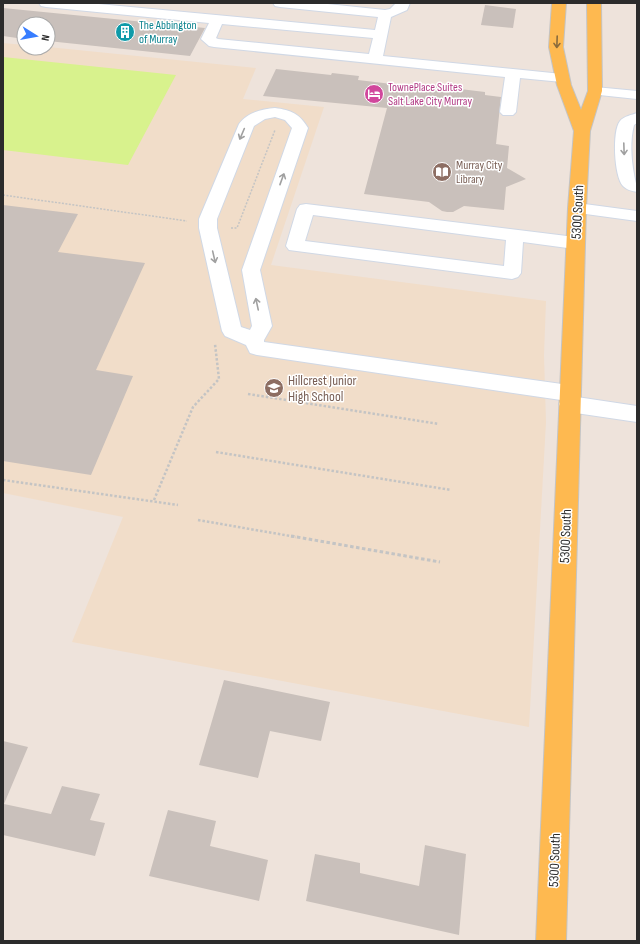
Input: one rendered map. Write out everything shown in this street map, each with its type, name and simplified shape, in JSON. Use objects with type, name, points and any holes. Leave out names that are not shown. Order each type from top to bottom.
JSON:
[{"type":"main road","name":"5300 South","points":[[559,3],[556,47],[562,78],[582,132]]},
{"type":"main road","name":"5300 South","points":[[551,941],[575,243],[582,132],[595,91],[594,3]]},
{"type":"street","points":[[46,3],[381,34]]},
{"type":"street","points":[[190,17],[198,3]]},
{"type":"street","points":[[280,3],[321,5],[385,14],[394,12],[402,7],[403,3]]},
{"type":"street","points":[[375,59],[385,14]]},
{"type":"street","points":[[218,19],[208,39],[214,43],[562,78]]},
{"type":"street","points":[[508,112],[512,73]]},
{"type":"street","points":[[595,91],[637,95]]},
{"type":"street","points":[[254,340],[262,326],[251,270],[300,128],[297,120],[291,116],[281,113],[261,114],[251,118],[247,124],[208,219],[208,228],[232,332],[254,340],[257,348],[569,398],[637,414]]},
{"type":"street","points":[[637,118],[627,122],[624,130],[625,176],[630,183],[637,187]]},
{"type":"street","points":[[577,208],[637,216]]},
{"type":"street","points":[[515,235],[512,273],[295,246],[306,209],[515,235],[575,243]]},
{"type":"path","points":[[226,228],[237,228],[277,126]]},
{"type":"path","points":[[3,195],[188,221],[189,225]]},
{"type":"path","points":[[154,500],[193,407],[219,379],[215,342]]},
{"type":"path","points":[[248,394],[439,424]]},
{"type":"path","points":[[216,452],[451,490]]},
{"type":"path","points":[[3,480],[154,500],[178,505]]},
{"type":"path","points":[[198,520],[440,562]]},
{"type":"shaded area","name":"Hillcrest Junior High School","points":[[3,43],[16,44],[16,56],[56,56],[56,48],[256,68],[243,99],[324,107],[271,265],[546,301],[544,355],[546,422],[529,727],[72,642],[123,517],[3,493]]},
{"type":"green space","points":[[3,57],[176,75],[128,165],[3,150]]},
{"type":"building","points":[[485,5],[516,9],[513,28],[481,25]]},
{"type":"building","name":"The Abbington of Murray","points":[[3,8],[205,28],[190,56],[56,42],[56,16],[16,16],[16,38],[3,36]]},
{"type":"building","points":[[276,69],[331,75],[332,73],[359,76],[358,80],[434,89],[435,86],[485,92],[485,95],[501,97],[496,144],[509,146],[507,168],[526,179],[506,187],[504,210],[464,206],[453,212],[447,212],[442,211],[429,202],[364,194],[387,108],[263,96]]},
{"type":"building","points":[[3,205],[78,214],[58,252],[145,263],[96,370],[133,376],[91,475],[3,461]]},
{"type":"building","points":[[224,680],[330,702],[321,741],[270,731],[258,778],[199,765]]},
{"type":"building","points":[[3,741],[28,747],[4,804],[51,814],[62,786],[100,794],[90,820],[105,823],[95,856],[3,835]]},
{"type":"building","points":[[168,810],[216,821],[210,846],[268,860],[259,901],[149,876]]},
{"type":"building","points":[[425,845],[466,854],[459,935],[306,901],[315,854],[360,863],[360,873],[419,886]]},
{"type":"place","name":"The Abbington of Murray","points":[[125,32]]},
{"type":"place","name":"TownePlace Suites Salt Lake City Murray","points":[[374,94]]},
{"type":"place","name":"Murray City Library","points":[[442,172]]},
{"type":"place","name":"Hillcrest Junior High School","points":[[274,388]]}]
